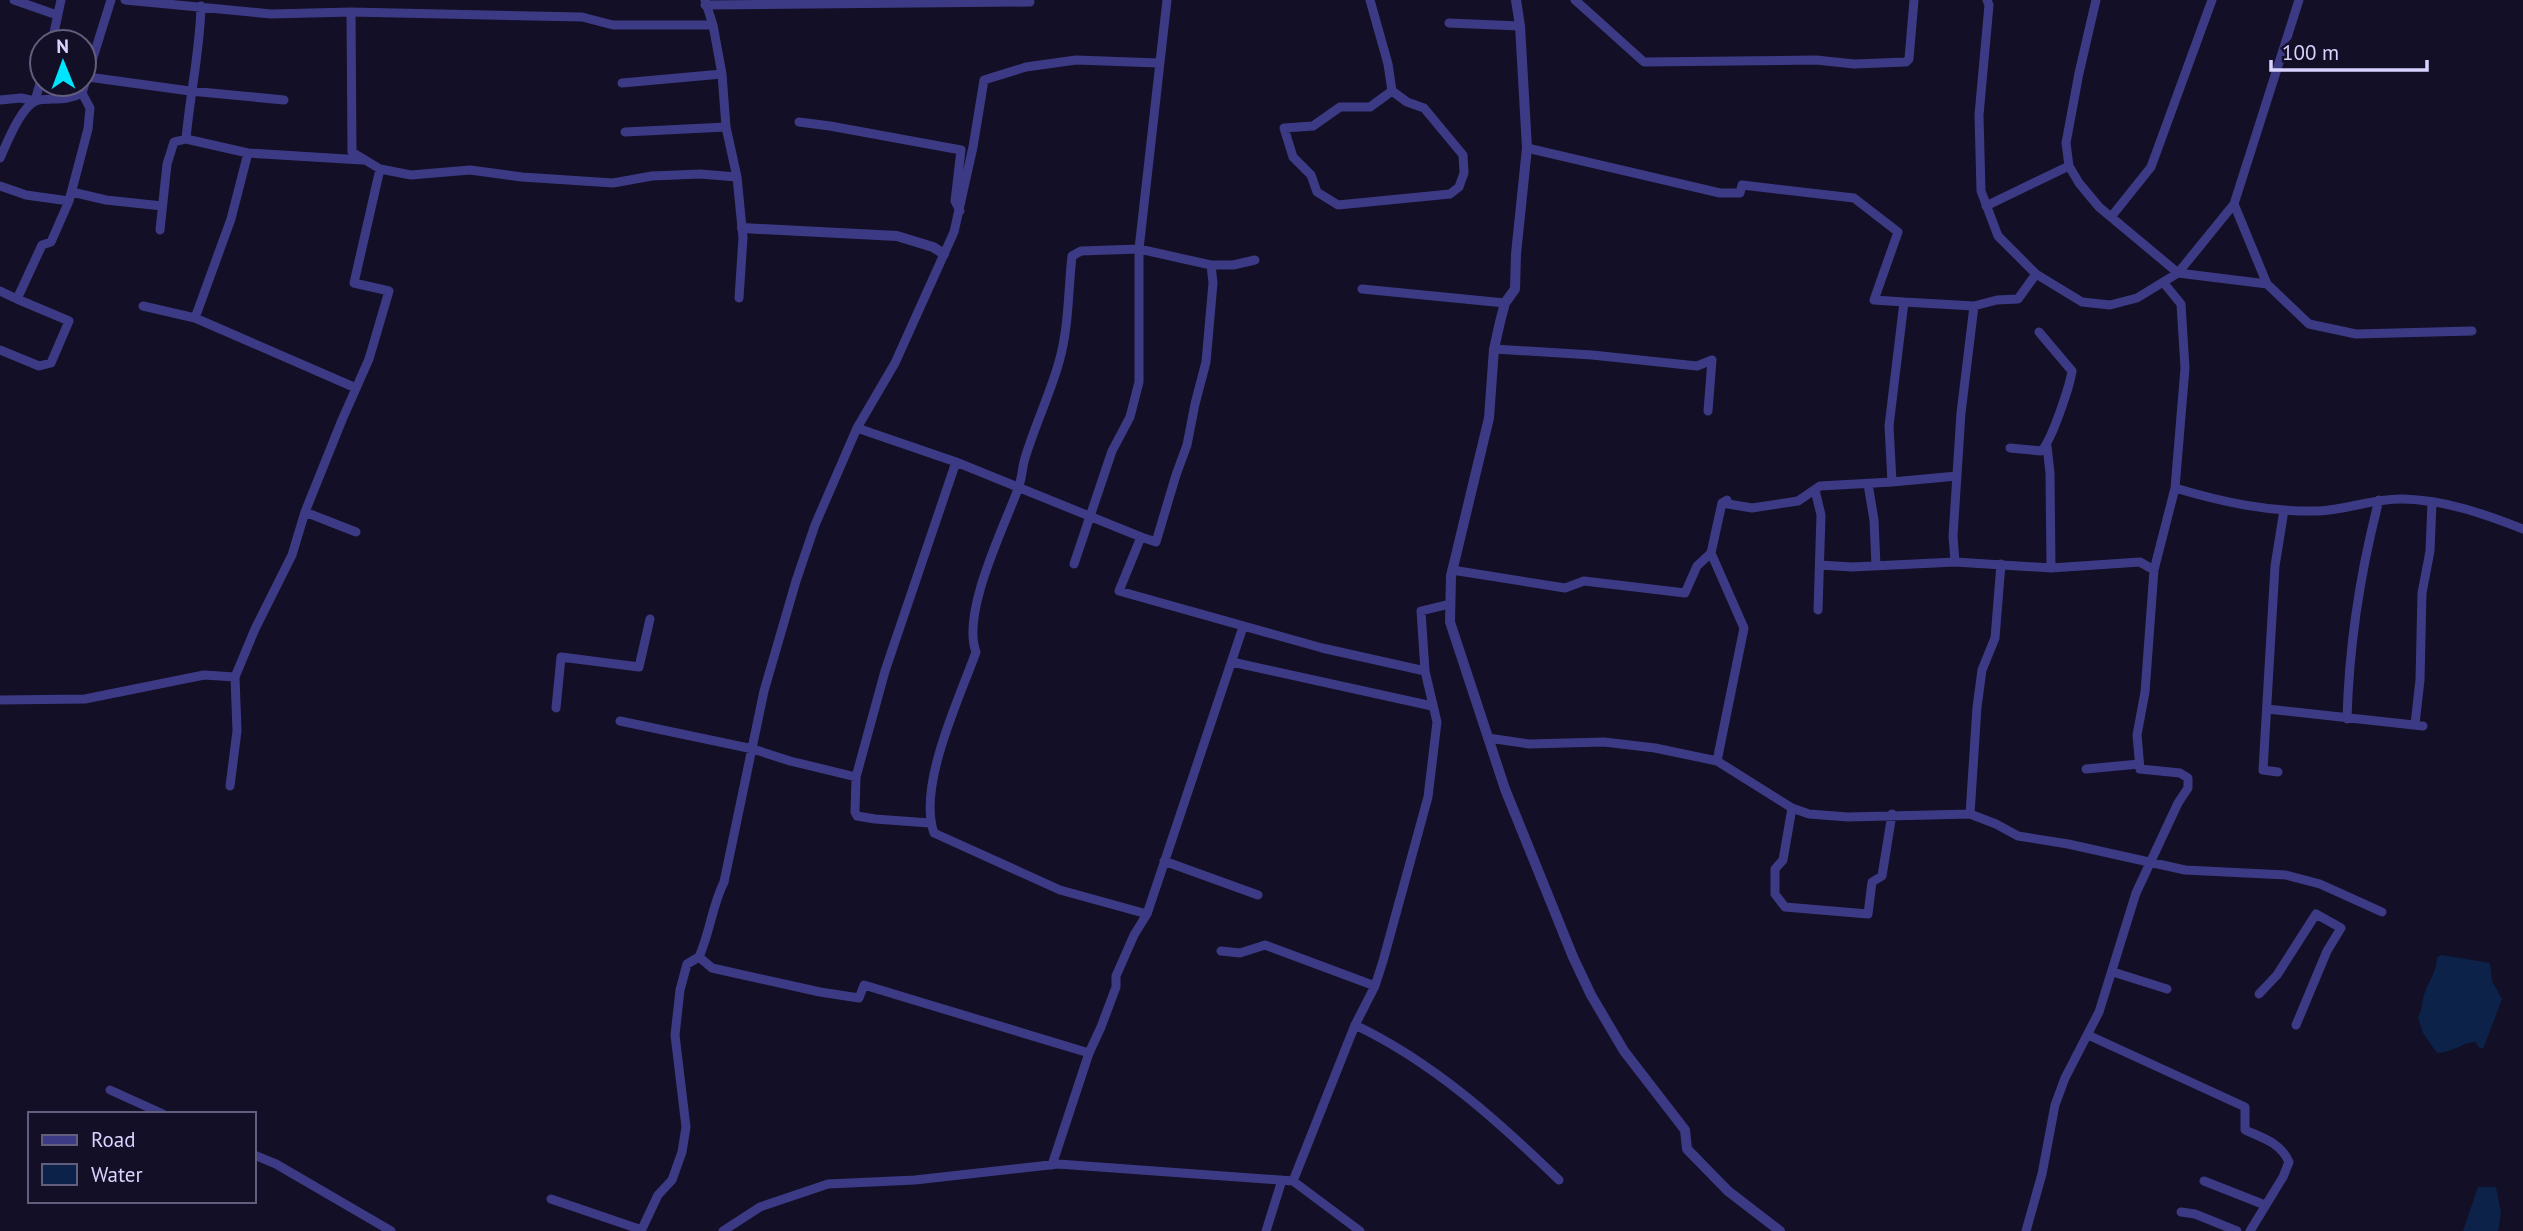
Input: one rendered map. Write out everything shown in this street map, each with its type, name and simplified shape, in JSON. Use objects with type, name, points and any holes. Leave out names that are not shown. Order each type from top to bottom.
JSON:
[{"type":"street","points":[[14,0],[57,15]]},
{"type":"street","points":[[55,28],[61,0]]},
{"type":"street","points":[[98,44],[111,0]]},
{"type":"street","points":[[125,0],[271,14],[351,12],[582,17],[613,25],[713,24]]},
{"type":"street","points":[[1074,564],[1112,451],[1130,417],[1139,382],[1139,249],[1167,0]]},
{"type":"street","points":[[1370,0],[1388,64],[1392,91],[1407,102],[1424,108],[1463,155],[1464,173],[1459,187],[1450,194],[1338,205],[1317,192],[1311,175],[1293,157],[1284,128],[1313,126],[1340,107],[1370,107],[1392,91]]},
{"type":"street","points":[[1516,0],[1527,148],[1515,289],[1505,303],[1494,349],[1489,418],[1452,570],[1450,622],[1505,789],[1591,995],[1624,1051],[1685,1130],[1687,1150],[1728,1191],[1780,1231]]},
{"type":"street","points":[[1575,0],[1644,62],[1816,60],[1854,64],[1906,62],[1909,59],[1913,0]]},
{"type":"street","points":[[1987,0],[1989,5],[1979,115],[1980,191],[1998,236],[2036,274],[2082,302],[2110,305],[2137,298],[2178,273],[2234,204],[2299,0]]},
{"type":"street","points":[[2096,0],[2066,144],[2069,166],[2079,183],[2099,207],[2178,273],[2267,284]]},
{"type":"street","points":[[2112,217],[2151,167],[2213,0]]},
{"type":"street","points":[[739,299],[742,228],[737,177],[726,127],[722,74],[713,24],[705,3],[1030,2]]},
{"type":"street","points":[[186,139],[190,91],[200,39],[201,6]]},
{"type":"street","points":[[351,12],[352,152],[380,169],[411,175],[470,170],[522,177],[613,183],[652,176],[700,174],[737,177]]},
{"type":"street","points":[[1449,23],[1520,26]]},
{"type":"street","points":[[551,1199],[642,1230],[658,1195],[672,1180],[682,1152],[686,1127],[676,1035],[680,990],[687,964],[699,957],[709,934],[716,898],[724,882],[764,691],[815,525],[857,428],[895,363],[954,233],[984,80],[1026,67],[1076,60],[1159,62]]},
{"type":"street","points":[[622,83],[722,74]]},
{"type":"street","points":[[98,78],[284,100]]},
{"type":"street","points":[[0,158],[24,110],[36,98]]},
{"type":"street","points":[[0,100],[74,98]]},
{"type":"street","points":[[17,299],[43,245],[51,242],[70,197],[88,129],[90,108],[85,98]]},
{"type":"street","points":[[799,122],[961,150],[954,201],[960,211]]},
{"type":"street","points":[[625,132],[726,127]]},
{"type":"street","points":[[160,230],[167,164],[174,142],[186,139],[248,153],[366,161]]},
{"type":"street","points":[[1527,148],[1720,193],[1740,194],[1742,185],[1854,198],[1898,232],[1874,300],[1974,306],[1997,300],[2018,299],[2036,274]]},
{"type":"street","points":[[195,318],[231,219],[248,153]]},
{"type":"street","points":[[1986,206],[2069,166]]},
{"type":"street","points":[[230,786],[237,731],[235,677],[255,629],[292,555],[304,512],[369,359],[388,291],[354,283],[380,169]]},
{"type":"street","points":[[0,186],[26,195],[162,206]]},
{"type":"street","points":[[2234,204],[2267,284],[2309,324],[2356,334],[2472,331]]},
{"type":"street","points":[[742,228],[897,236],[933,247],[944,254]]},
{"type":"street","points":[[1147,914],[1060,890],[934,833],[930,822],[931,793],[946,730],[976,652],[971,639],[979,595],[994,545],[1019,486],[1025,458],[1048,399],[1068,328],[1072,256],[1081,251],[1139,249],[1211,265],[1233,265],[1255,260]]},
{"type":"street","points":[[857,428],[1019,486],[1156,542],[1187,445],[1206,362],[1213,283],[1211,265]]},
{"type":"street","points":[[2026,1231],[2042,1174],[2055,1105],[2065,1078],[2099,1012],[2136,894],[2178,803],[2188,788],[2188,778],[2180,773],[2140,769],[2137,735],[2145,692],[2154,570],[2175,488],[2185,368],[2181,304],[2163,282]]},
{"type":"street","points":[[1362,289],[1505,303]]},
{"type":"street","points":[[0,291],[69,321],[51,363],[39,366],[0,350]]},
{"type":"street","points":[[1892,482],[1889,426],[1904,302]]},
{"type":"street","points":[[143,306],[195,318],[356,388]]},
{"type":"street","points":[[1955,562],[1953,536],[1965,368],[1974,306]]},
{"type":"street","points":[[2039,332],[2072,371],[2070,388],[2063,396],[2063,405],[2058,412],[2047,446],[2050,473],[2051,568]]},
{"type":"street","points":[[1494,349],[1592,355],[1697,366],[1712,360],[1708,411]]},
{"type":"street","points":[[2010,448],[2040,451],[2047,446]]},
{"type":"street","points":[[930,822],[876,820],[857,816],[856,777],[885,671],[956,462]]},
{"type":"street","points":[[1452,570],[1565,588],[1584,581],[1685,593],[1697,566],[1711,553],[1726,501],[1752,508],[1798,501],[1821,486],[1957,476]]},
{"type":"street","points":[[1868,484],[1874,520],[1876,566]]},
{"type":"street","points":[[2175,488],[2219,501],[2284,510],[2319,511],[2379,500],[2432,502],[2464,506],[2523,528]]},
{"type":"street","points":[[1815,490],[1821,515],[1818,610]]},
{"type":"street","points":[[2347,719],[2354,617],[2366,549],[2379,500]]},
{"type":"street","points":[[2267,709],[2419,725],[2422,593],[2430,551],[2432,502]]},
{"type":"street","points":[[2278,772],[2263,770],[2275,566],[2284,510]]},
{"type":"street","points":[[304,512],[356,532]]},
{"type":"street","points":[[1141,537],[1119,591],[1322,648],[1425,671]]},
{"type":"street","points":[[1711,553],[1744,628],[1717,761]]},
{"type":"street","points":[[1820,565],[1876,566],[1955,562],[2051,568],[2140,562],[2154,570]]},
{"type":"street","points":[[1970,814],[1977,707],[1982,670],[1995,638],[2001,564]]},
{"type":"street","points":[[1293,1181],[1355,1025],[1375,986],[1428,797],[1437,722],[1425,671],[1421,611],[1450,604]]},
{"type":"street","points":[[556,708],[561,657],[639,667],[650,620]]},
{"type":"street","points":[[1052,1165],[1089,1053],[1116,987],[1116,976],[1134,935],[1147,914],[1243,627]]},
{"type":"street","points":[[1231,662],[1432,706]]},
{"type":"street","points":[[0,700],[85,699],[204,675],[235,677]]},
{"type":"street","points":[[620,721],[753,749],[856,777]]},
{"type":"street","points":[[1488,738],[1529,744],[1604,742],[1655,748],[1717,761],[1792,808],[1809,814],[1848,817],[1970,814],[2018,836],[2153,861],[2185,870],[2286,875],[2320,884],[2382,912]]},
{"type":"street","points":[[2086,769],[2139,764]]},
{"type":"street","points":[[1792,808],[1783,860],[1775,869],[1775,894],[1785,906],[1816,911],[1868,914],[1872,882],[1882,876],[1892,814]]},
{"type":"street","points":[[1164,861],[1258,895]]},
{"type":"street","points":[[2259,995],[2277,975],[2316,914],[2341,928],[2327,951],[2296,1025]]},
{"type":"street","points":[[1221,951],[1240,953],[1265,945],[1375,986]]},
{"type":"street","points":[[699,957],[712,968],[820,992],[859,998],[864,985],[1089,1053]]},
{"type":"street","points":[[2113,972],[2167,989]]},
{"type":"street","points":[[1355,1025],[1378,1036],[1434,1072],[1505,1129],[1559,1181]]},
{"type":"street","points":[[2088,1035],[2245,1107],[2245,1130],[2276,1144],[2285,1152],[2289,1161],[2283,1177],[2249,1231]]},
{"type":"street","points":[[110,1090],[159,1112]]},
{"type":"street","points":[[256,1156],[275,1164],[391,1231]]},
{"type":"street","points":[[723,1231],[760,1207],[828,1184],[915,1180],[1052,1165],[1293,1181],[1360,1231]]},
{"type":"street","points":[[1266,1231],[1282,1180]]},
{"type":"street","points":[[2203,1181],[2265,1205]]},
{"type":"street","points":[[2181,1212],[2194,1214],[2237,1231]]},
{"type":"water","points":[[2442,955],[2490,963],[2492,981],[2502,999],[2483,1049],[2478,1047],[2476,1042],[2437,1053],[2423,1033],[2418,1017],[2437,957]]},
{"type":"water","points":[[2478,1187],[2496,1187],[2501,1213],[2498,1231],[2463,1231]]}]
